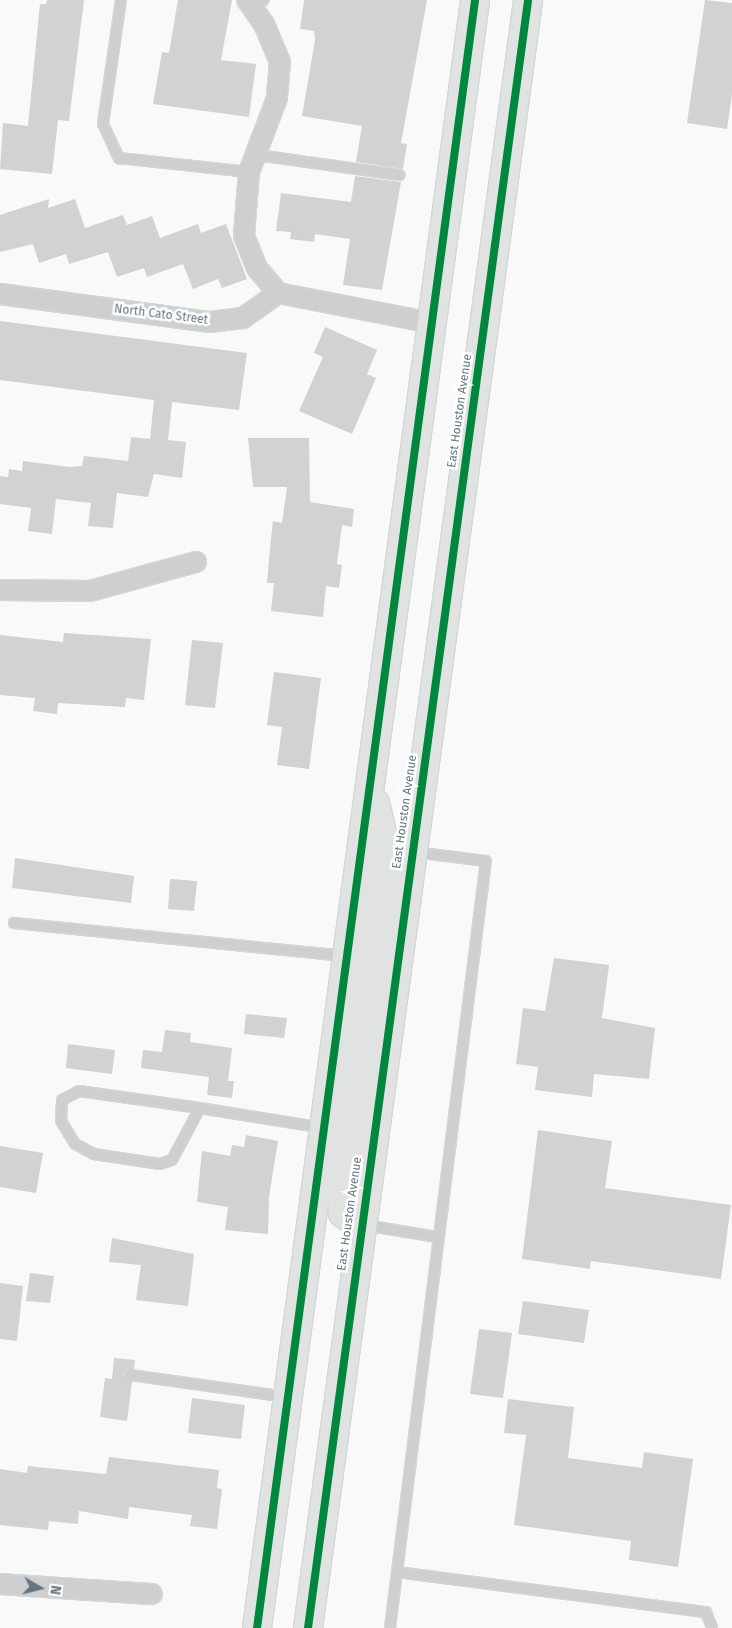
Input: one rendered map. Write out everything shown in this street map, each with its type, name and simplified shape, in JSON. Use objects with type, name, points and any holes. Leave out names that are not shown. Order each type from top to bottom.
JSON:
[{"type":"main road","points":[[257,1628],[475,0]]},
{"type":"main road","name":"East Houston Avenue","points":[[308,1628],[410,852],[528,0]]},
{"type":"main road","points":[[360,1225],[343,1213],[341,1184],[387,854],[371,786]]},
{"type":"street","points":[[255,2],[280,62],[277,98],[253,163],[244,236],[257,268],[278,293],[432,323]]},
{"type":"street","name":"North Cato Street","points":[[0,294],[210,322],[243,318],[278,293]]},
{"type":"street","points":[[0,590],[90,591],[196,562]]},
{"type":"street","points":[[0,1584],[152,1594]]},
{"type":"lane","points":[[121,0],[103,124],[119,158],[253,163],[400,174]]},
{"type":"lane","points":[[390,1628],[437,1237],[486,861],[410,852]]},
{"type":"lane","points":[[14,923],[348,956]]},
{"type":"lane","points":[[200,1108],[172,1160],[160,1164],[94,1154],[75,1144],[61,1121],[62,1100],[79,1091],[200,1108],[325,1128]]},
{"type":"lane","points":[[360,1225],[437,1237]]},
{"type":"lane","points":[[130,1376],[288,1397]]},
{"type":"lane","points":[[397,1572],[706,1612],[712,1628]]},
{"type":"building","points":[[47,0],[84,0],[69,121],[58,120],[52,174],[0,169],[3,123],[28,126],[40,4],[46,4]]},
{"type":"building","points":[[178,0],[232,0],[221,60],[256,64],[249,117],[153,104],[162,52],[169,53]]},
{"type":"building","points":[[304,0],[427,0],[401,143],[407,144],[403,169],[356,162],[362,126],[302,116],[315,40],[314,31],[300,29]]},
{"type":"building","points":[[705,0],[732,3],[732,94],[727,129],[687,123]]},
{"type":"building","points":[[355,176],[401,182],[382,290],[343,285],[350,239],[315,234],[314,242],[290,239],[291,232],[276,231],[281,193],[351,202]]},
{"type":"building","points":[[49,199],[48,208],[75,199],[85,228],[123,215],[127,225],[152,216],[160,238],[198,224],[201,233],[226,224],[247,279],[222,288],[218,279],[193,289],[183,264],[147,277],[144,268],[117,277],[108,252],[69,264],[66,254],[39,263],[33,244],[0,252],[0,215]]},
{"type":"building","points":[[0,321],[247,353],[239,410],[172,402],[168,440],[186,442],[182,478],[154,474],[148,497],[117,493],[113,528],[88,526],[91,503],[56,499],[52,534],[28,531],[31,508],[0,504],[0,476],[8,477],[9,469],[22,471],[23,461],[69,467],[82,466],[84,456],[128,461],[131,437],[150,439],[154,400],[0,380]]},
{"type":"building","points":[[325,327],[377,350],[367,374],[376,378],[352,434],[299,411],[323,357],[314,353]]},
{"type":"building","points":[[248,438],[309,438],[310,502],[354,509],[352,527],[342,525],[337,564],[342,565],[339,588],[326,586],[323,617],[271,611],[274,583],[267,583],[273,521],[282,523],[287,487],[253,487]]},
{"type":"building","points":[[64,633],[151,639],[144,700],[126,698],[125,707],[58,703],[57,714],[33,711],[35,698],[0,695],[0,635],[63,642]]},
{"type":"building","points":[[192,640],[223,643],[215,708],[185,705]]},
{"type":"building","points":[[274,672],[321,678],[309,769],[277,765],[282,727],[267,725]]},
{"type":"building","points":[[15,858],[134,876],[131,903],[12,888]]},
{"type":"building","points":[[170,879],[197,881],[194,911],[168,909]]},
{"type":"building","points":[[554,958],[609,965],[602,1018],[655,1028],[649,1079],[594,1074],[592,1097],[535,1090],[538,1067],[516,1064],[523,1008],[545,1011]]},
{"type":"building","points":[[246,1014],[287,1018],[284,1038],[244,1034]]},
{"type":"building","points":[[165,1030],[191,1033],[190,1042],[232,1048],[228,1081],[234,1081],[232,1098],[207,1095],[209,1077],[141,1068],[143,1050],[162,1052]]},
{"type":"building","points":[[68,1044],[115,1050],[112,1074],[66,1068]]},
{"type":"building","points":[[538,1130],[612,1141],[605,1188],[731,1205],[721,1279],[591,1261],[590,1269],[522,1259]]},
{"type":"building","points":[[246,1135],[278,1141],[269,1197],[268,1234],[225,1230],[228,1207],[197,1202],[202,1151],[230,1156],[232,1145],[244,1147]]},
{"type":"building","points":[[0,1146],[43,1153],[36,1193],[0,1187]]},
{"type":"building","points":[[112,1238],[194,1254],[188,1306],[136,1300],[141,1265],[109,1262]]},
{"type":"building","points":[[30,1273],[54,1276],[50,1303],[26,1301]]},
{"type":"building","points":[[0,1283],[23,1286],[17,1341],[0,1339]]},
{"type":"building","points":[[523,1301],[589,1310],[584,1343],[518,1334]]},
{"type":"building","points":[[479,1329],[512,1333],[503,1398],[470,1394]]},
{"type":"building","points":[[114,1358],[135,1360],[134,1369],[123,1375],[132,1382],[127,1421],[100,1417],[105,1378],[112,1379]]},
{"type":"building","points":[[192,1398],[245,1405],[241,1439],[188,1433]]},
{"type":"building","points":[[508,1399],[574,1407],[568,1458],[642,1468],[644,1452],[693,1459],[678,1567],[629,1560],[631,1541],[514,1525],[526,1435],[504,1433]]},
{"type":"building","points":[[109,1457],[219,1470],[217,1488],[222,1489],[217,1529],[190,1526],[192,1515],[129,1507],[128,1519],[79,1511],[78,1524],[49,1521],[48,1530],[0,1525],[0,1469],[27,1473],[28,1466],[106,1474]]},
{"type":"cycle path","points":[[257,1628],[475,0]]},
{"type":"cycle path","points":[[308,1628],[528,0]]}]
